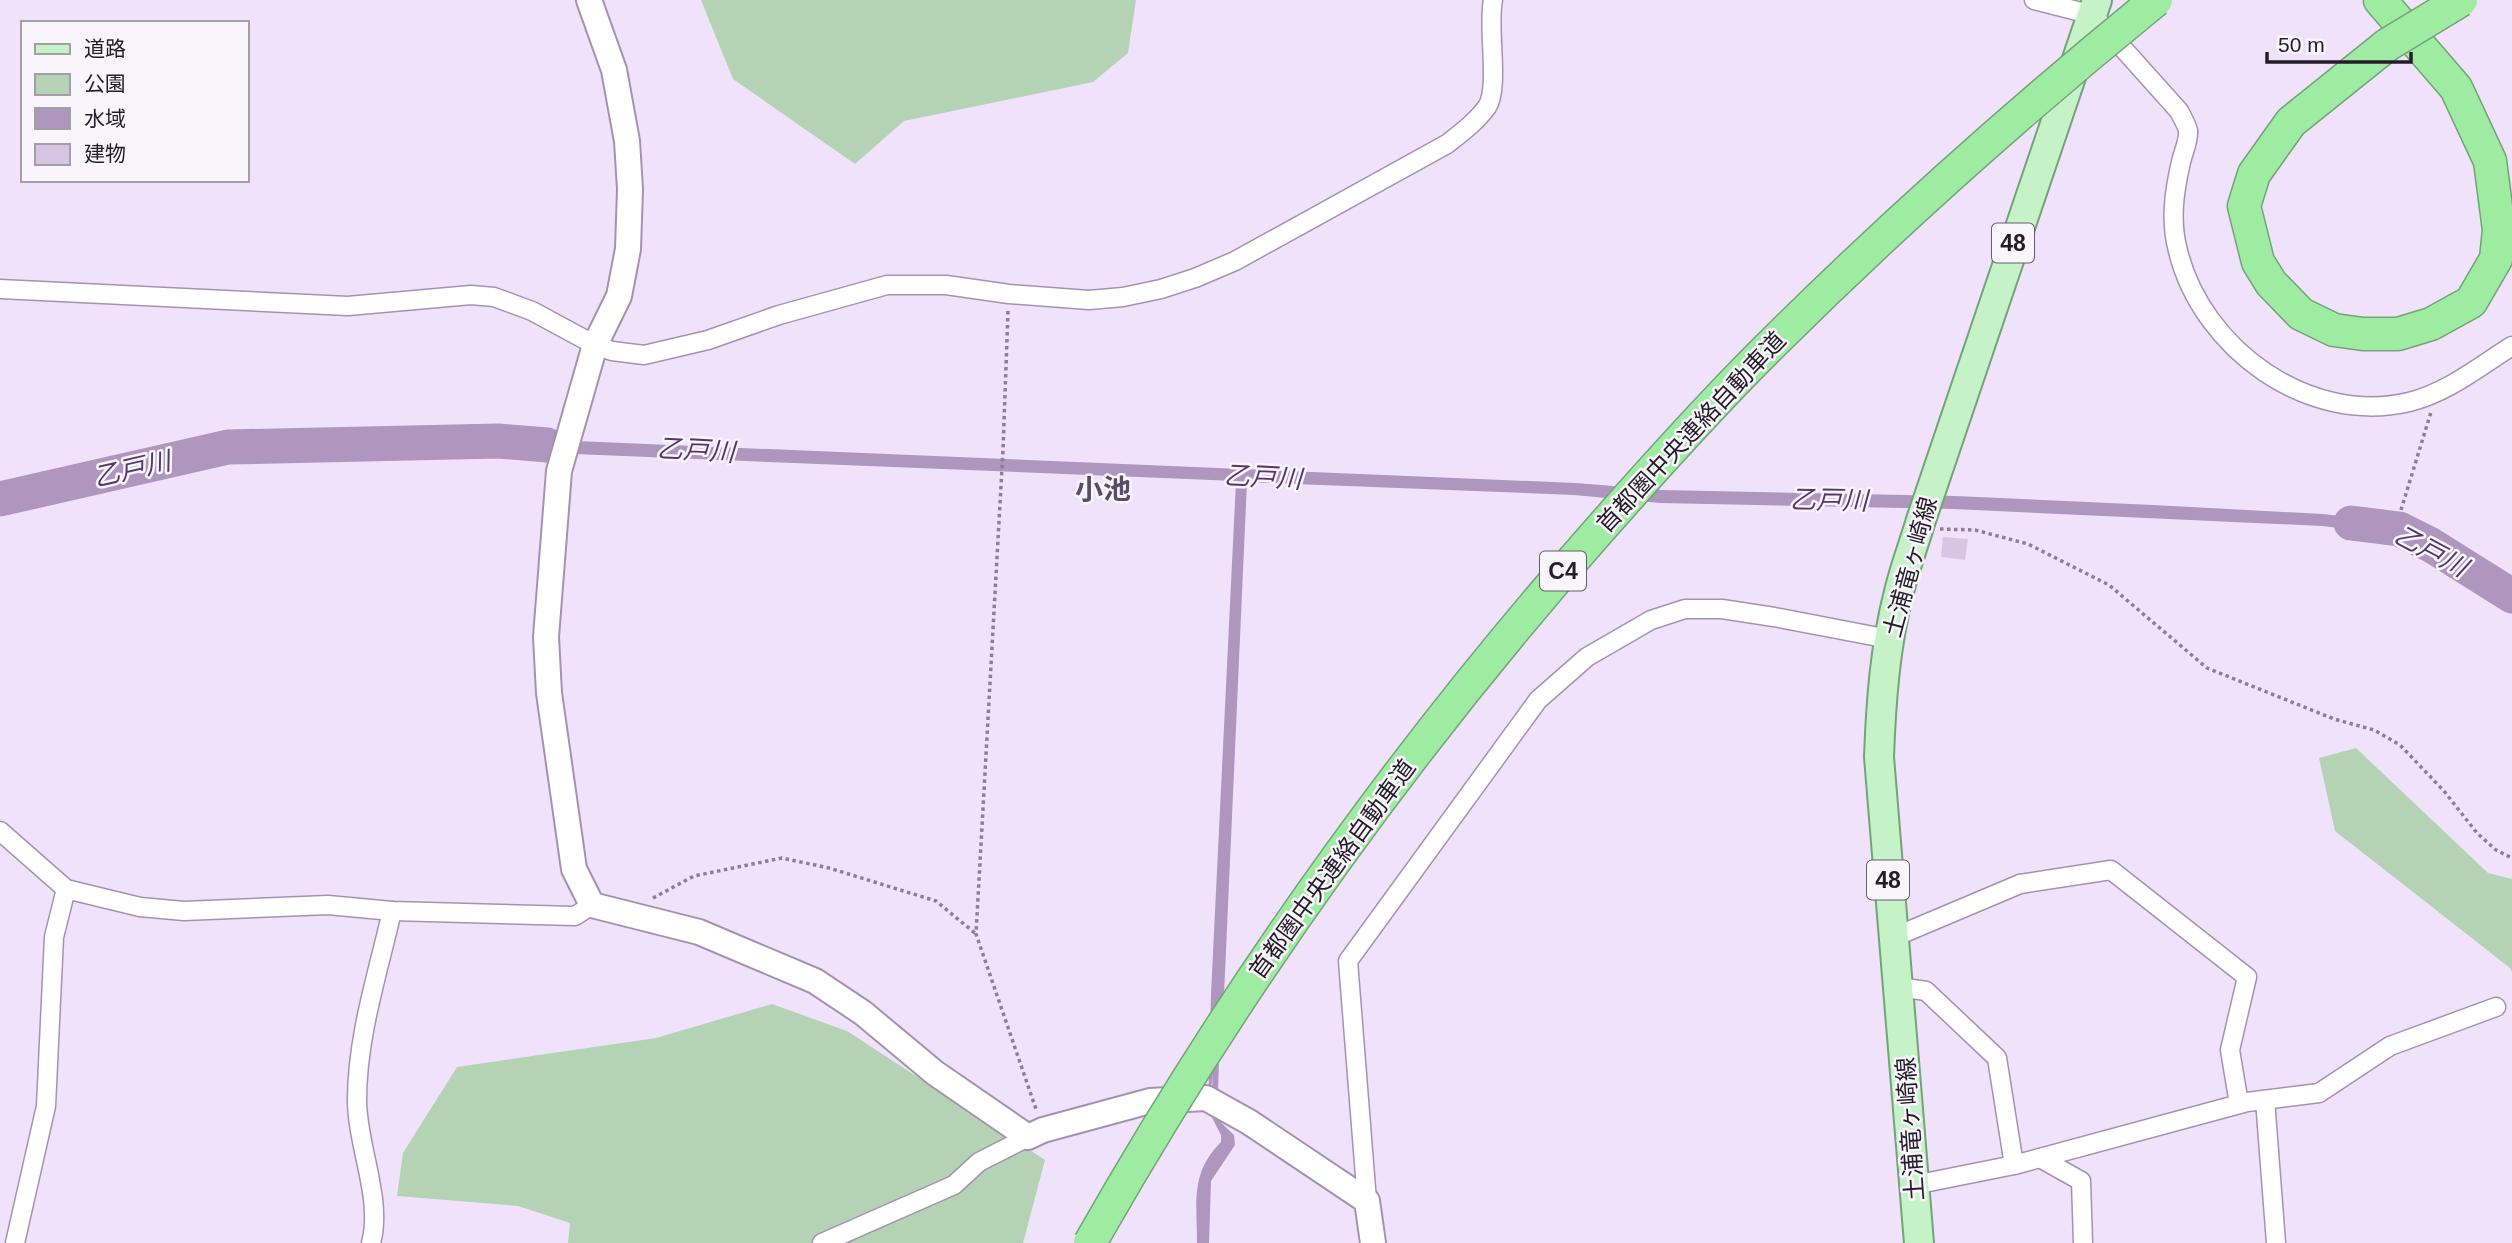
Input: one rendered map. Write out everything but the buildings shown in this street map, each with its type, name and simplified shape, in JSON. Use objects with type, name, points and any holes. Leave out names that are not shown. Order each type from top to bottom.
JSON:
[{"type":"highway","name":"首都圏中央連絡自動車道","points":[[1090,1243],[1136,1162],[1268,957],[1423,743],[1541,596],[1652,470],[1771,345],[1888,231],[2094,50],[2156,0]]},
{"type":"highway","points":[[2379,0],[2456,88],[2490,161],[2499,230],[2496,259],[2471,302],[2431,324],[2398,334],[2363,334],[2334,330],[2301,314],[2272,283],[2258,262],[2244,206],[2254,174],[2291,122],[2386,46],[2461,0]]},
{"type":"main road","name":"土浦竜ヶ崎線","points":[[1919,1243],[1879,757],[1889,639],[1899,590],[1919,526],[2095,7]]},
{"type":"street","points":[[589,0],[614,70],[626,141],[630,189],[628,249],[619,296],[595,345],[559,471],[547,637],[549,693],[574,869],[592,905]]},
{"type":"street","points":[[0,289],[348,306],[471,295],[494,297],[532,311],[595,345],[612,351],[644,355],[708,340],[779,314],[887,285],[946,285],[1009,294],[1089,300],[1123,297],[1161,289],[1235,261],[1447,144],[1473,124],[1489,105],[1493,74],[1490,14],[1493,0]]},
{"type":"street","points":[[2034,0],[2095,7],[2179,111],[2188,131],[2174,192],[2173,223],[2178,252],[2188,280],[2222,336],[2264,372],[2289,387],[2352,405],[2379,407],[2410,402],[2435,393],[2512,346]]},
{"type":"street","points":[[1373,1243],[1367,1201],[1348,961],[1538,700],[1587,657],[1651,620],[1685,609],[1722,609],[1889,639]]},
{"type":"street","points":[[0,831],[66,889],[140,907],[184,911],[328,905],[392,911],[575,916],[592,905],[699,932],[815,981],[863,1013],[935,1073],[1035,1133]]},
{"type":"street","points":[[1892,938],[2020,884],[2111,870],[2246,977],[2230,1050],[2239,1104]]},
{"type":"street","points":[[15,1243],[46,1106],[54,937],[66,889]]},
{"type":"street","points":[[371,1243],[372,1196],[367,1161],[358,1135],[358,1058],[392,911]]},
{"type":"street","points":[[1899,987],[1926,991],[1997,1058],[2014,1165]]},
{"type":"street","points":[[1914,1185],[2014,1165],[2239,1104],[2319,1093],[2390,1046],[2496,1007]]},
{"type":"street","points":[[822,1243],[954,1185],[979,1162],[1035,1133],[1150,1101],[1206,1098],[1249,1122],[1367,1201]]},
{"type":"street","points":[[2264,1100],[2276,1243]]},
{"type":"street","points":[[2040,1158],[2081,1181],[2083,1243]]},
{"type":"path","points":[[1009,294],[976,934],[1035,1133]]},
{"type":"path","points":[[2402,510],[2435,393]]},
{"type":"path","points":[[1919,526],[1975,530],[2028,544],[2109,585],[2207,668],[2334,719],[2374,730],[2400,745],[2444,792],[2477,833],[2496,850],[2512,858]]},
{"type":"path","points":[[625,914],[694,876],[782,858],[829,868],[936,901],[976,934]]},
{"type":"green space","points":[[701,0],[1136,0],[1128,53],[1093,82],[904,121],[855,164],[733,79]]},
{"type":"green space","points":[[2356,748],[2488,873],[2512,879],[2512,972],[2335,831],[2319,758]]},
{"type":"green space","points":[[772,1004],[847,1031],[1045,1160],[1023,1243],[568,1243],[570,1223],[518,1206],[397,1196],[403,1153],[457,1067],[656,1038]]},
{"type":"water","points":[[499,434],[576,441],[1576,483],[1662,490],[1955,496],[2153,505],[2323,514],[2402,523],[2396,535],[2322,526],[1953,509],[1660,503],[1574,495],[1247,482],[1224,995],[1208,1110],[1211,994],[1236,481],[575,454],[498,447]]},
{"type":"water","points":[[1208,1110],[1234,1135],[1235,1145],[1211,1181],[1209,1243],[1197,1243],[1197,1189],[1204,1165],[1221,1142],[1221,1135]]},
{"type":"waterway","name":"乙戸川","points":[[0,499],[228,447],[498,441],[547,445]]},
{"type":"waterway","name":"乙戸川","points":[[2351,523],[2399,529],[2431,545],[2512,596]]},
{"type":"waterway","points":[[1215,1094],[1216,1059]]},
{"type":"district","name":"小池","points":[[1103,489]]}]
